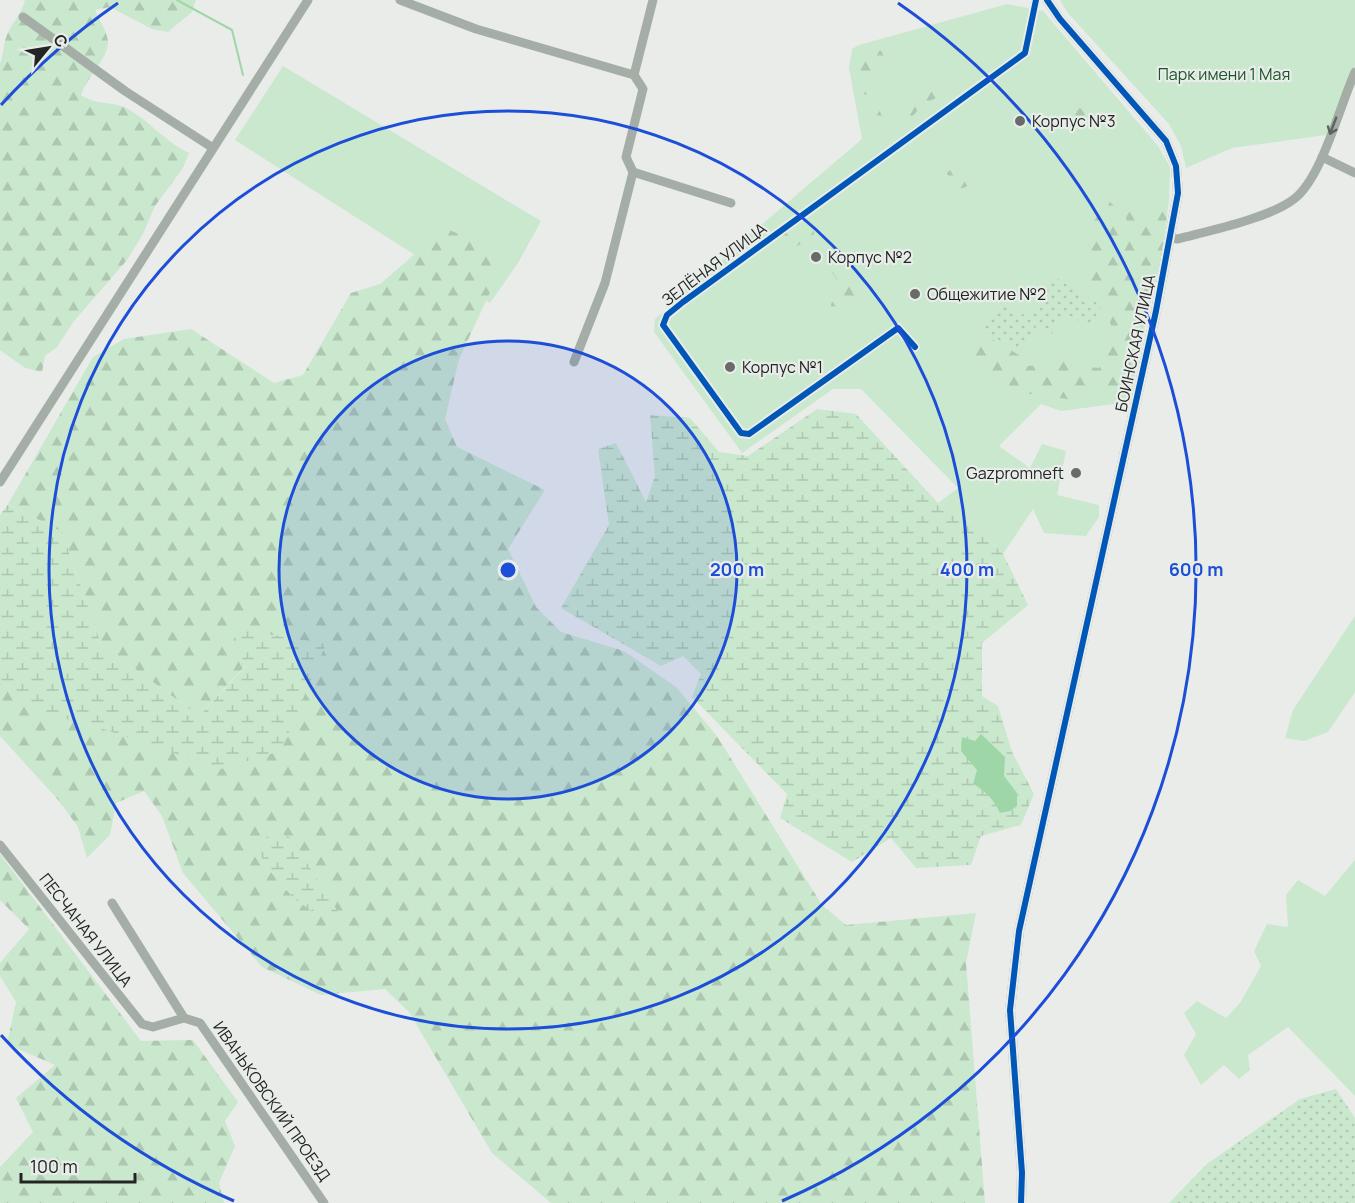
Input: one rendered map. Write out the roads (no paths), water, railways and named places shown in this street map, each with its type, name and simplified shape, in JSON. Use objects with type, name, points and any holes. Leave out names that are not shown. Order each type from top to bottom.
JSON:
[{"type":"street","points":[[0,482],[308,0]]},
{"type":"street","points":[[400,0],[476,29],[634,75],[643,89],[626,157],[633,172],[605,283],[574,363]]},
{"type":"street","points":[[634,75],[653,0]]},
{"type":"street","name":"ЗЕЛЁНАЯ УЛИЦА","points":[[915,348],[898,328],[749,434],[741,433],[663,325],[664,320],[752,251],[1025,52],[1036,0]]},
{"type":"street","name":"БОИНСКАЯ УЛИЦА","points":[[1021,1203],[1022,1173],[1010,1010],[1013,974],[1033,860],[1171,238],[1178,193],[1176,166],[1171,151],[1147,118],[1060,19],[1047,0]]},
{"type":"street","points":[[23,17],[125,91],[213,148]]},
{"type":"street","points":[[1171,238],[1178,239],[1206,232],[1284,206],[1301,192],[1322,157],[1355,72]]},
{"type":"street","points":[[1322,157],[1355,173]]},
{"type":"street","points":[[633,172],[731,203]]},
{"type":"street","name":"ПЕСЧАНАЯ УЛИЦА","points":[[0,845],[142,1024],[153,1028],[184,1018]]},
{"type":"street","name":"ИВАНЬКОВСКИЙ ПРОЕЗД","points":[[112,903],[184,1018],[200,1023],[324,1203]]},
{"type":"waterway","points":[[177,0],[232,30],[243,75]]},
{"type":"place","name":"Корпус №3","points":[[1020,121]]},
{"type":"place","name":"Корпус №2","points":[[816,257]]},
{"type":"place","name":"Общежитие №2","points":[[915,294]]},
{"type":"place","name":"Корпус №1","points":[[730,367]]},
{"type":"place","name":"Gazpromneft","points":[[1076,473]]},
{"type":"park label","name":"Парк имени 1 Мая","points":[[1224,74]]}]
